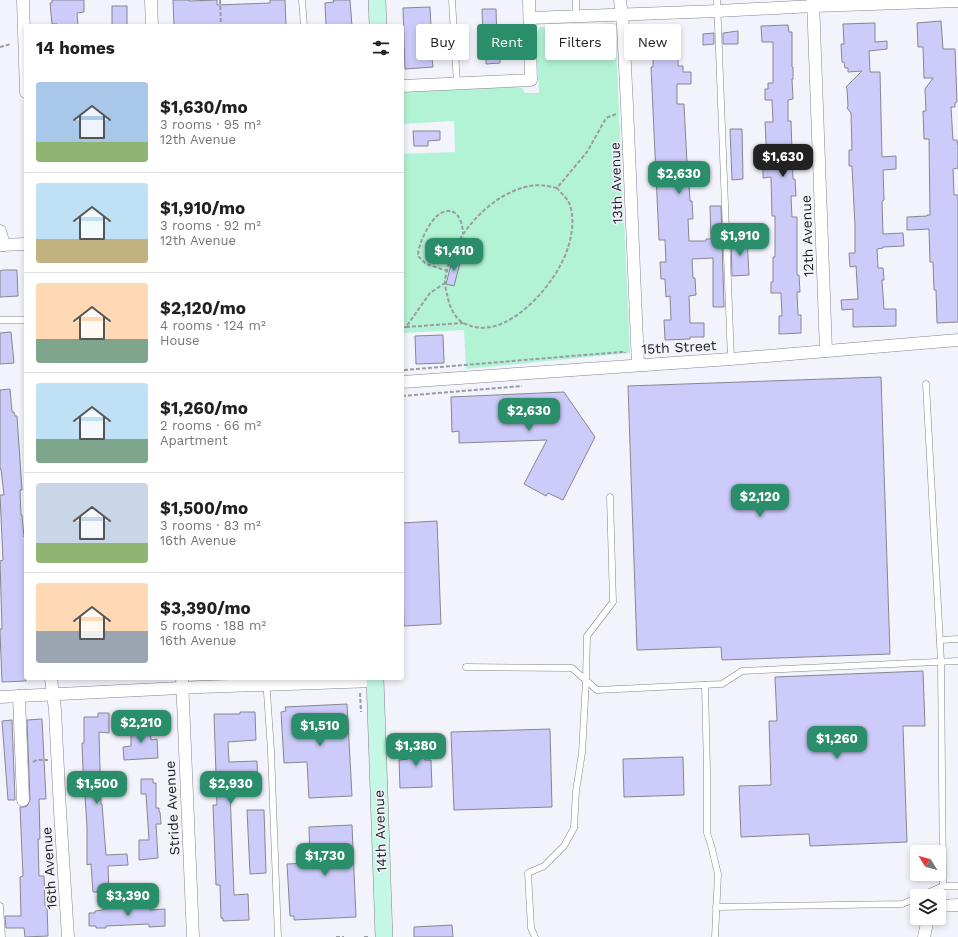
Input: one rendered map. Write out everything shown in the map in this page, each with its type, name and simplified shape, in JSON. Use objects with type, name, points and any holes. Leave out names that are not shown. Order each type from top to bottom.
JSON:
[{"type":"street","points":[[23,0],[24,31]]},
{"type":"street","points":[[151,0],[152,24]]},
{"type":"street","points":[[377,0],[378,24]]},
{"type":"street","points":[[404,86],[530,80],[529,0]]},
{"type":"street","name":"13th Avenue","points":[[620,0],[623,26],[627,106],[638,365]]},
{"type":"street","points":[[530,18],[621,14],[718,6],[958,1]]},
{"type":"street","name":"12th Avenue","points":[[814,3],[826,351]]},
{"type":"street","points":[[0,231],[2,245],[24,244]]},
{"type":"street","name":"15th Street","points":[[404,382],[731,359],[958,340]]},
{"type":"street","name":"16th Avenue","points":[[51,680],[68,937]]},
{"type":"street","points":[[0,697],[53,695],[182,683],[375,680]]},
{"type":"street","name":"14th Avenue","points":[[375,680],[384,937]]},
{"type":"street","name":"Stride Avenue","points":[[182,683],[193,937]]},
{"type":"street","points":[[19,696],[24,800]]},
{"type":"street","points":[[946,906],[958,905]]},
{"type":"street","points":[[924,937],[927,925]]},
{"type":"lane","points":[[302,0],[304,24]]},
{"type":"lane","points":[[452,0],[457,84]]},
{"type":"lane","points":[[576,0],[576,16]]},
{"type":"lane","points":[[718,6],[731,359]]},
{"type":"lane","points":[[0,320],[24,320]]},
{"type":"lane","points":[[926,384],[941,662],[943,886]]},
{"type":"lane","points":[[535,937],[531,928],[528,873],[544,866],[564,846],[574,828],[576,791],[582,753],[587,636],[613,602],[610,497]]},
{"type":"lane","points":[[940,640],[958,639]]},
{"type":"lane","points":[[466,667],[572,668],[597,690],[722,684],[742,671],[958,661]]},
{"type":"lane","points":[[266,681],[271,751],[278,937]]},
{"type":"lane","points":[[705,685],[707,833],[718,874],[715,937]]},
{"type":"lane","points":[[936,889],[943,886],[958,886]]},
{"type":"lane","points":[[716,907],[902,904],[910,901]]},
{"type":"lane","points":[[0,906],[2,937]]},
{"type":"path","points":[[220,0],[221,24]]},
{"type":"path","points":[[0,47],[11,44]]},
{"type":"path","points":[[557,188],[587,152],[606,120],[614,114],[620,113]]},
{"type":"path","points":[[406,327],[463,323],[480,328],[494,326],[508,321],[530,304],[553,278],[567,252],[571,235],[573,218],[569,203],[557,188],[531,185],[517,189],[502,196],[479,215],[463,236],[453,253],[445,283],[451,309],[463,323]]},
{"type":"path","points":[[448,271],[426,264],[418,256],[418,251],[427,230],[437,216],[443,212],[455,213],[460,218],[463,227],[463,236]]},
{"type":"path","points":[[406,327],[430,293],[445,283]]},
{"type":"path","points":[[404,370],[625,352]]},
{"type":"path","points":[[404,396],[527,386]]},
{"type":"path","points":[[336,937],[344,937]]},
{"type":"path","points":[[364,937],[371,937]]},
{"type":"green space","points":[[540,27],[545,27],[545,60],[616,60],[616,45],[630,353],[466,369],[464,330],[404,333],[404,154],[455,152],[454,121],[404,124],[404,91],[517,86],[522,88],[525,93],[539,93],[537,33]]},
{"type":"building","points":[[52,0],[84,0],[84,12],[77,13],[78,24],[52,24],[50,3],[52,3]]},
{"type":"building","points":[[173,0],[217,0],[217,5],[270,3],[270,0],[285,0],[286,24],[174,24]]},
{"type":"building","points":[[333,0],[350,0],[352,24],[326,24],[325,3],[334,2]]},
{"type":"building","points":[[112,6],[127,6],[127,24],[112,24]]},
{"type":"building","points":[[430,7],[431,24],[416,24],[416,60],[432,60],[433,67],[405,69],[403,8]]},
{"type":"building","points":[[482,9],[496,9],[496,24],[482,24]]},
{"type":"building","points":[[941,21],[943,49],[955,49],[957,102],[955,103],[955,107],[951,107],[953,140],[957,140],[958,146],[958,168],[953,169],[954,195],[958,195],[958,322],[937,323],[933,262],[930,262],[929,229],[907,230],[907,217],[930,215],[929,139],[924,139],[923,111],[926,111],[925,89],[933,78],[924,78],[923,47],[918,47],[917,23]]},
{"type":"building","points":[[875,23],[875,42],[887,41],[887,49],[869,51],[870,72],[880,72],[882,157],[896,156],[896,169],[883,170],[883,234],[903,233],[904,246],[883,247],[877,249],[878,268],[883,268],[884,280],[882,280],[884,309],[896,309],[896,326],[853,327],[853,309],[842,310],[841,300],[858,299],[856,266],[850,267],[849,253],[855,253],[855,226],[852,166],[849,166],[849,150],[852,150],[851,113],[847,108],[846,87],[862,71],[848,72],[848,68],[845,68],[844,62],[842,62],[841,44],[844,44],[843,24]]},
{"type":"building","points":[[788,25],[789,32],[792,32],[793,99],[788,100],[788,121],[791,121],[793,179],[795,179],[796,196],[791,196],[792,217],[797,217],[797,275],[799,275],[800,292],[797,292],[798,315],[801,315],[801,333],[779,334],[779,316],[782,316],[781,293],[771,293],[771,282],[773,282],[773,257],[775,257],[775,216],[772,216],[771,177],[763,178],[763,161],[767,161],[765,122],[773,122],[772,100],[765,100],[765,89],[768,89],[768,83],[773,83],[773,42],[762,42],[761,26]]},
{"type":"building","points":[[738,31],[738,44],[723,44],[723,33]]},
{"type":"building","points":[[714,33],[714,44],[703,45],[703,34]]},
{"type":"building","points":[[486,60],[500,60],[500,63],[486,64]]},
{"type":"building","points":[[653,60],[678,60],[678,66],[683,66],[683,72],[691,72],[691,84],[677,84],[677,104],[684,104],[688,183],[690,201],[692,201],[693,219],[688,219],[689,241],[706,241],[706,239],[711,239],[710,206],[721,206],[724,307],[713,307],[713,258],[692,259],[696,295],[689,296],[690,323],[704,323],[704,337],[665,340],[664,320],[671,320],[670,296],[666,297],[665,279],[661,279],[660,262],[666,262],[665,240],[659,240],[651,67],[653,67]]},
{"type":"building","points":[[730,129],[742,129],[743,179],[732,180]]},
{"type":"building","points":[[413,131],[440,131],[440,140],[428,141],[428,146],[414,146]]},
{"type":"building","points":[[747,238],[749,275],[732,276],[731,239]]},
{"type":"building","points":[[453,257],[461,259],[454,286],[446,284]]},
{"type":"building","points":[[17,270],[18,296],[0,297],[0,271]]},
{"type":"building","points":[[11,332],[14,363],[0,364],[0,333]]},
{"type":"building","points":[[443,335],[444,363],[416,364],[415,336]]},
{"type":"building","points":[[881,377],[890,654],[722,660],[721,647],[637,650],[628,386]]},
{"type":"building","points":[[10,389],[12,412],[14,412],[15,416],[17,416],[22,490],[20,490],[21,515],[24,537],[24,680],[26,681],[2,682],[0,561],[3,560],[0,495],[4,495],[0,469],[0,390]]},
{"type":"building","points":[[564,392],[595,437],[563,500],[548,493],[546,496],[524,484],[547,440],[459,443],[459,431],[452,432],[451,397]]},
{"type":"building","points":[[437,521],[441,624],[404,626],[404,523]]},
{"type":"building","points":[[923,671],[925,726],[903,726],[907,842],[810,846],[809,834],[741,837],[739,786],[771,785],[769,721],[777,721],[775,677]]},
{"type":"building","points":[[347,704],[352,796],[309,798],[307,762],[284,763],[281,712],[286,711],[285,707]]},
{"type":"building","points":[[240,712],[255,712],[256,740],[228,742],[229,762],[257,761],[258,790],[230,791],[234,895],[248,894],[249,920],[223,921],[223,918],[221,918],[220,885],[216,885],[213,805],[217,805],[214,714],[240,714]]},
{"type":"building","points":[[98,713],[109,713],[109,733],[99,732],[101,804],[106,855],[127,854],[128,865],[108,866],[109,892],[93,892],[91,864],[87,865],[87,827],[82,743],[84,743],[84,717],[98,717]]},
{"type":"building","points":[[42,719],[46,799],[39,799],[39,876],[44,876],[48,936],[25,937],[24,928],[6,928],[5,916],[21,916],[20,877],[23,876],[20,807],[27,806],[30,800],[27,720]]},
{"type":"building","points":[[12,720],[15,800],[8,800],[2,721]]},
{"type":"building","points":[[150,723],[151,740],[157,739],[158,758],[124,760],[123,747],[131,746],[131,724]]},
{"type":"building","points":[[550,729],[552,807],[454,810],[451,732]]},
{"type":"building","points":[[424,738],[425,760],[431,760],[432,787],[400,788],[399,760],[408,759],[407,739]]},
{"type":"building","points":[[683,757],[684,795],[624,797],[623,759]]},
{"type":"building","points":[[141,779],[153,779],[153,783],[156,783],[156,808],[159,808],[161,824],[156,824],[158,858],[139,860],[139,840],[149,840],[146,794],[141,794]]},
{"type":"building","points":[[247,810],[264,810],[266,873],[250,874]]},
{"type":"building","points":[[352,825],[356,917],[294,920],[294,916],[290,916],[287,864],[310,863],[309,827]]},
{"type":"building","points":[[149,907],[150,910],[165,909],[165,926],[149,927],[149,924],[106,926],[106,928],[96,928],[96,926],[89,926],[89,913],[95,913],[95,911],[103,909]]},
{"type":"building","points":[[452,925],[453,937],[414,937],[414,927]]}]
